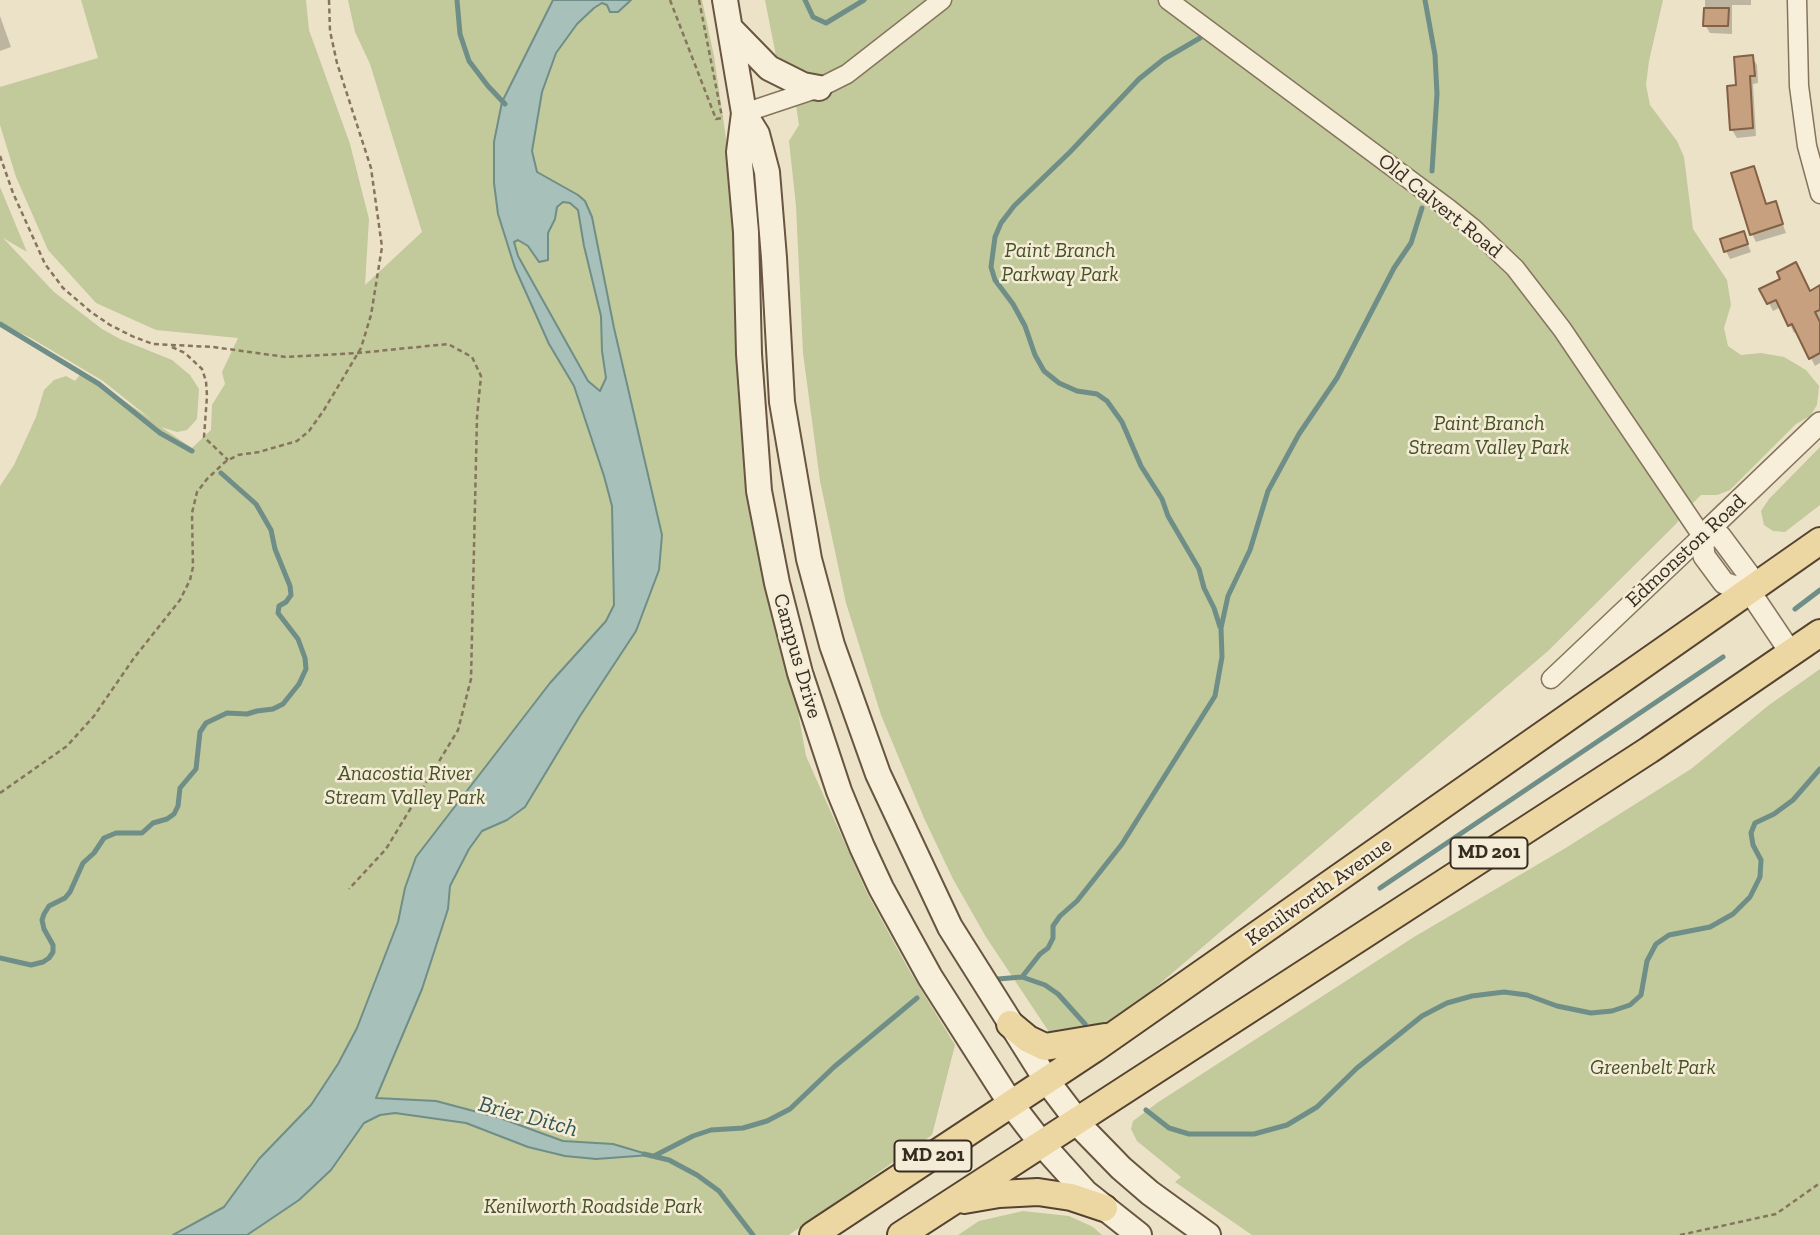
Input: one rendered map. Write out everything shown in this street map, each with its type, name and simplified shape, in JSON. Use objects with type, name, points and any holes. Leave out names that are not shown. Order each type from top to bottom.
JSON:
[{"type":"main road","name":"Campus Drive","points":[[726,0],[731,29],[733,116],[746,232],[749,354],[758,478],[777,583],[800,673],[839,791],[881,888],[930,977],[1011,1104],[1067,1174],[1139,1235]]},
{"type":"main road","points":[[731,29],[769,68],[803,85],[819,88]]},
{"type":"main road","name":"Campus Drive","points":[[733,116],[757,134],[766,172],[782,402],[809,559],[832,645],[878,774],[950,927],[1047,1081],[1077,1121],[1121,1168],[1150,1193],[1208,1235]]},
{"type":"main road","name":"Kenilworth Avenue","points":[[813,1235],[1114,1035],[1820,541]]},
{"type":"main road","name":"MD 201","points":[[901,1235],[1637,757],[1820,633]]},
{"type":"main road","points":[[1010,1024],[1028,1040],[1045,1047],[1114,1035]]},
{"type":"main road","points":[[952,1202],[1022,1191],[1070,1196],[1104,1208]]},
{"type":"street","points":[[733,116],[819,88],[863,63],[942,0]]},
{"type":"street","name":"Old Calvert Road","points":[[1168,0],[1449,209],[1508,261],[1532,288],[1562,330],[1702,537],[1704,556],[1724,583],[1749,592],[1791,653]]},
{"type":"street","points":[[1797,0],[1799,86],[1807,146],[1820,194]]},
{"type":"street","name":"Edmonston Road","points":[[1551,679],[1820,423]]},
{"type":"path","points":[[0,793],[67,746],[94,716],[134,657],[180,600],[193,567],[192,513],[197,492],[207,479],[238,455],[297,441],[309,431],[358,353],[371,315],[382,247],[371,168],[337,63],[330,31],[329,0]]},
{"type":"path","points":[[670,0],[716,119],[733,116]]},
{"type":"path","points":[[0,156],[30,236],[44,264],[63,288],[110,325],[153,344],[213,347],[286,357],[448,344],[472,357],[481,376],[477,417],[471,679],[458,730],[386,849],[349,889]]},
{"type":"path","points":[[169,345],[186,353],[202,369],[207,396],[204,437],[227,461]]},
{"type":"path","points":[[1680,1235],[1776,1214],[1820,1183]]},
{"type":"green space","name":"Anacostia River Stream Valley Park","points":[[81,0],[306,0],[309,30],[350,144],[369,219],[365,285],[422,232],[370,64],[355,32],[348,0],[702,0],[714,56],[727,145],[734,235],[737,371],[749,490],[791,673],[806,756],[867,893],[909,970],[955,1045],[932,1135],[789,1235],[0,1235],[0,486],[14,465],[36,417],[44,390],[54,380],[66,376],[75,381],[82,372],[152,420],[103,381],[31,338],[0,324],[0,187],[27,252],[3,238],[54,292],[102,329],[172,360],[190,375],[199,389],[197,419],[187,430],[177,432],[161,427],[192,448],[211,430],[212,405],[225,384],[222,372],[238,338],[156,330],[96,303],[48,250],[16,177],[0,125],[0,87],[98,58]]},
{"type":"green space","points":[[765,0],[1663,0],[1646,85],[1650,105],[1677,141],[1684,157],[1693,229],[1727,280],[1731,305],[1724,328],[1728,346],[1741,355],[1761,353],[1784,357],[1806,370],[1819,386],[1817,405],[1810,416],[1796,424],[1730,490],[1717,495],[1701,495],[1676,524],[1548,651],[1086,1047],[1059,1047],[986,937],[953,879],[881,715],[846,603],[820,481],[803,353],[796,206],[789,141],[799,125],[790,65],[776,56]]},
{"type":"green space","points":[[1820,447],[1820,505],[1785,532],[1773,531],[1764,525],[1761,511],[1769,499]]},
{"type":"green space","name":"Greenbelt Park","points":[[1820,669],[1820,1235],[1252,1235],[1175,1182],[1181,1177],[1137,1141],[1131,1129],[1133,1121],[1157,1103],[1414,937],[1564,849],[1691,769],[1769,705]]},
{"type":"green space","points":[[1023,1211],[1069,1216],[1093,1227],[1102,1235],[958,1235],[979,1221]]},
{"type":"water","points":[[553,0],[631,0],[618,12],[610,12],[607,5],[602,3],[594,8],[577,24],[556,53],[542,92],[532,151],[537,172],[578,195],[585,201],[592,217],[614,328],[662,535],[659,570],[636,631],[525,807],[507,820],[482,831],[469,849],[450,886],[448,909],[422,989],[376,1098],[436,1101],[500,1118],[563,1141],[613,1144],[650,1155],[596,1159],[565,1156],[528,1147],[466,1123],[395,1113],[380,1115],[364,1123],[331,1170],[299,1200],[247,1235],[173,1235],[224,1207],[259,1159],[311,1105],[338,1064],[357,1028],[398,922],[405,888],[416,857],[550,683],[606,621],[614,605],[612,506],[604,476],[574,386],[549,344],[515,268],[498,214],[494,183],[494,142],[502,102]],"holes":[[[563,202],[570,203],[578,210],[601,316],[606,378],[600,391],[588,381],[518,256],[514,242],[518,240],[528,246],[539,262],[548,260],[548,233],[557,207]]]},
{"type":"building","points":[[1704,8],[1729,8],[1728,26],[1703,26]]},
{"type":"building","points":[[1753,55],[1755,76],[1750,76],[1753,128],[1730,130],[1727,86],[1736,85],[1734,57]]},
{"type":"building","points":[[1754,166],[1766,204],[1776,201],[1783,224],[1750,235],[1731,173]]},
{"type":"building","points":[[1744,231],[1748,244],[1724,252],[1720,239]]},
{"type":"building","points":[[1796,262],[1810,291],[1820,285],[1820,310],[1815,312],[1820,322],[1820,353],[1809,359],[1792,324],[1788,326],[1776,300],[1767,304],[1759,289],[1780,279],[1777,272]]},
{"type":"waterway","points":[[457,0],[460,34],[469,61],[505,104]]},
{"type":"waterway","points":[[805,0],[813,17],[826,23],[864,0]]},
{"type":"waterway","points":[[1425,0],[1435,55],[1437,94],[1432,171]]},
{"type":"waterway","points":[[1200,38],[1164,59],[1139,79],[1014,206],[1001,223],[995,237],[991,267],[995,280],[1025,326],[1044,371],[1059,383],[1077,391],[1097,394],[1107,401],[1122,422],[1141,466],[1162,499],[1168,516],[1199,569],[1220,627]]},
{"type":"waterway","points":[[1022,977],[1048,948],[1053,938],[1053,926],[1060,916],[1077,901],[1122,844],[1215,696],[1222,657],[1221,628],[1228,596],[1250,550],[1268,491],[1299,434],[1337,378],[1394,268],[1411,243],[1422,208]]},
{"type":"waterway","points":[[0,324],[99,384],[160,433],[192,451]]},
{"type":"waterway","points":[[0,958],[31,965],[49,958],[53,945],[42,920],[49,906],[65,898],[70,892],[83,863],[104,838],[116,833],[142,833],[153,823],[174,814],[180,788],[196,769],[200,732],[206,723],[227,713],[247,714],[273,709],[283,704],[299,684],[306,669],[298,639],[278,613],[279,606],[291,595],[271,530],[256,504],[221,473]]},
{"type":"waterway","points":[[1795,609],[1820,590]]},
{"type":"waterway","points":[[1380,888],[1723,657]]},
{"type":"waterway","points":[[1146,1110],[1169,1128],[1189,1134],[1254,1134],[1287,1125],[1317,1107],[1357,1068],[1422,1016],[1447,1003],[1472,996],[1504,992],[1527,995],[1557,1006],[1591,1013],[1612,1011],[1630,1005],[1641,995],[1647,961],[1656,944],[1669,935],[1710,927],[1733,914],[1750,897],[1760,877],[1761,860],[1753,845],[1751,833],[1755,823],[1774,814],[1793,800],[1820,769]]},
{"type":"waterway","points":[[998,979],[1022,977],[1045,985],[1058,994],[1085,1024]]},
{"type":"waterway","points":[[654,1156],[693,1136],[711,1130],[743,1128],[767,1121],[790,1109],[834,1067],[917,998]]},
{"type":"waterway","name":"Brier Ditch","points":[[644,1154],[669,1160],[719,1191],[753,1235]]},
{"type":"park label","name":"Paint Branch Parkway Park","points":[[1060,263]]},
{"type":"park label","name":"Paint Branch Stream Valley Park","points":[[1489,436]]},
{"type":"park label","name":"Kenilworth Roadside Park","points":[[593,1207]]}]
